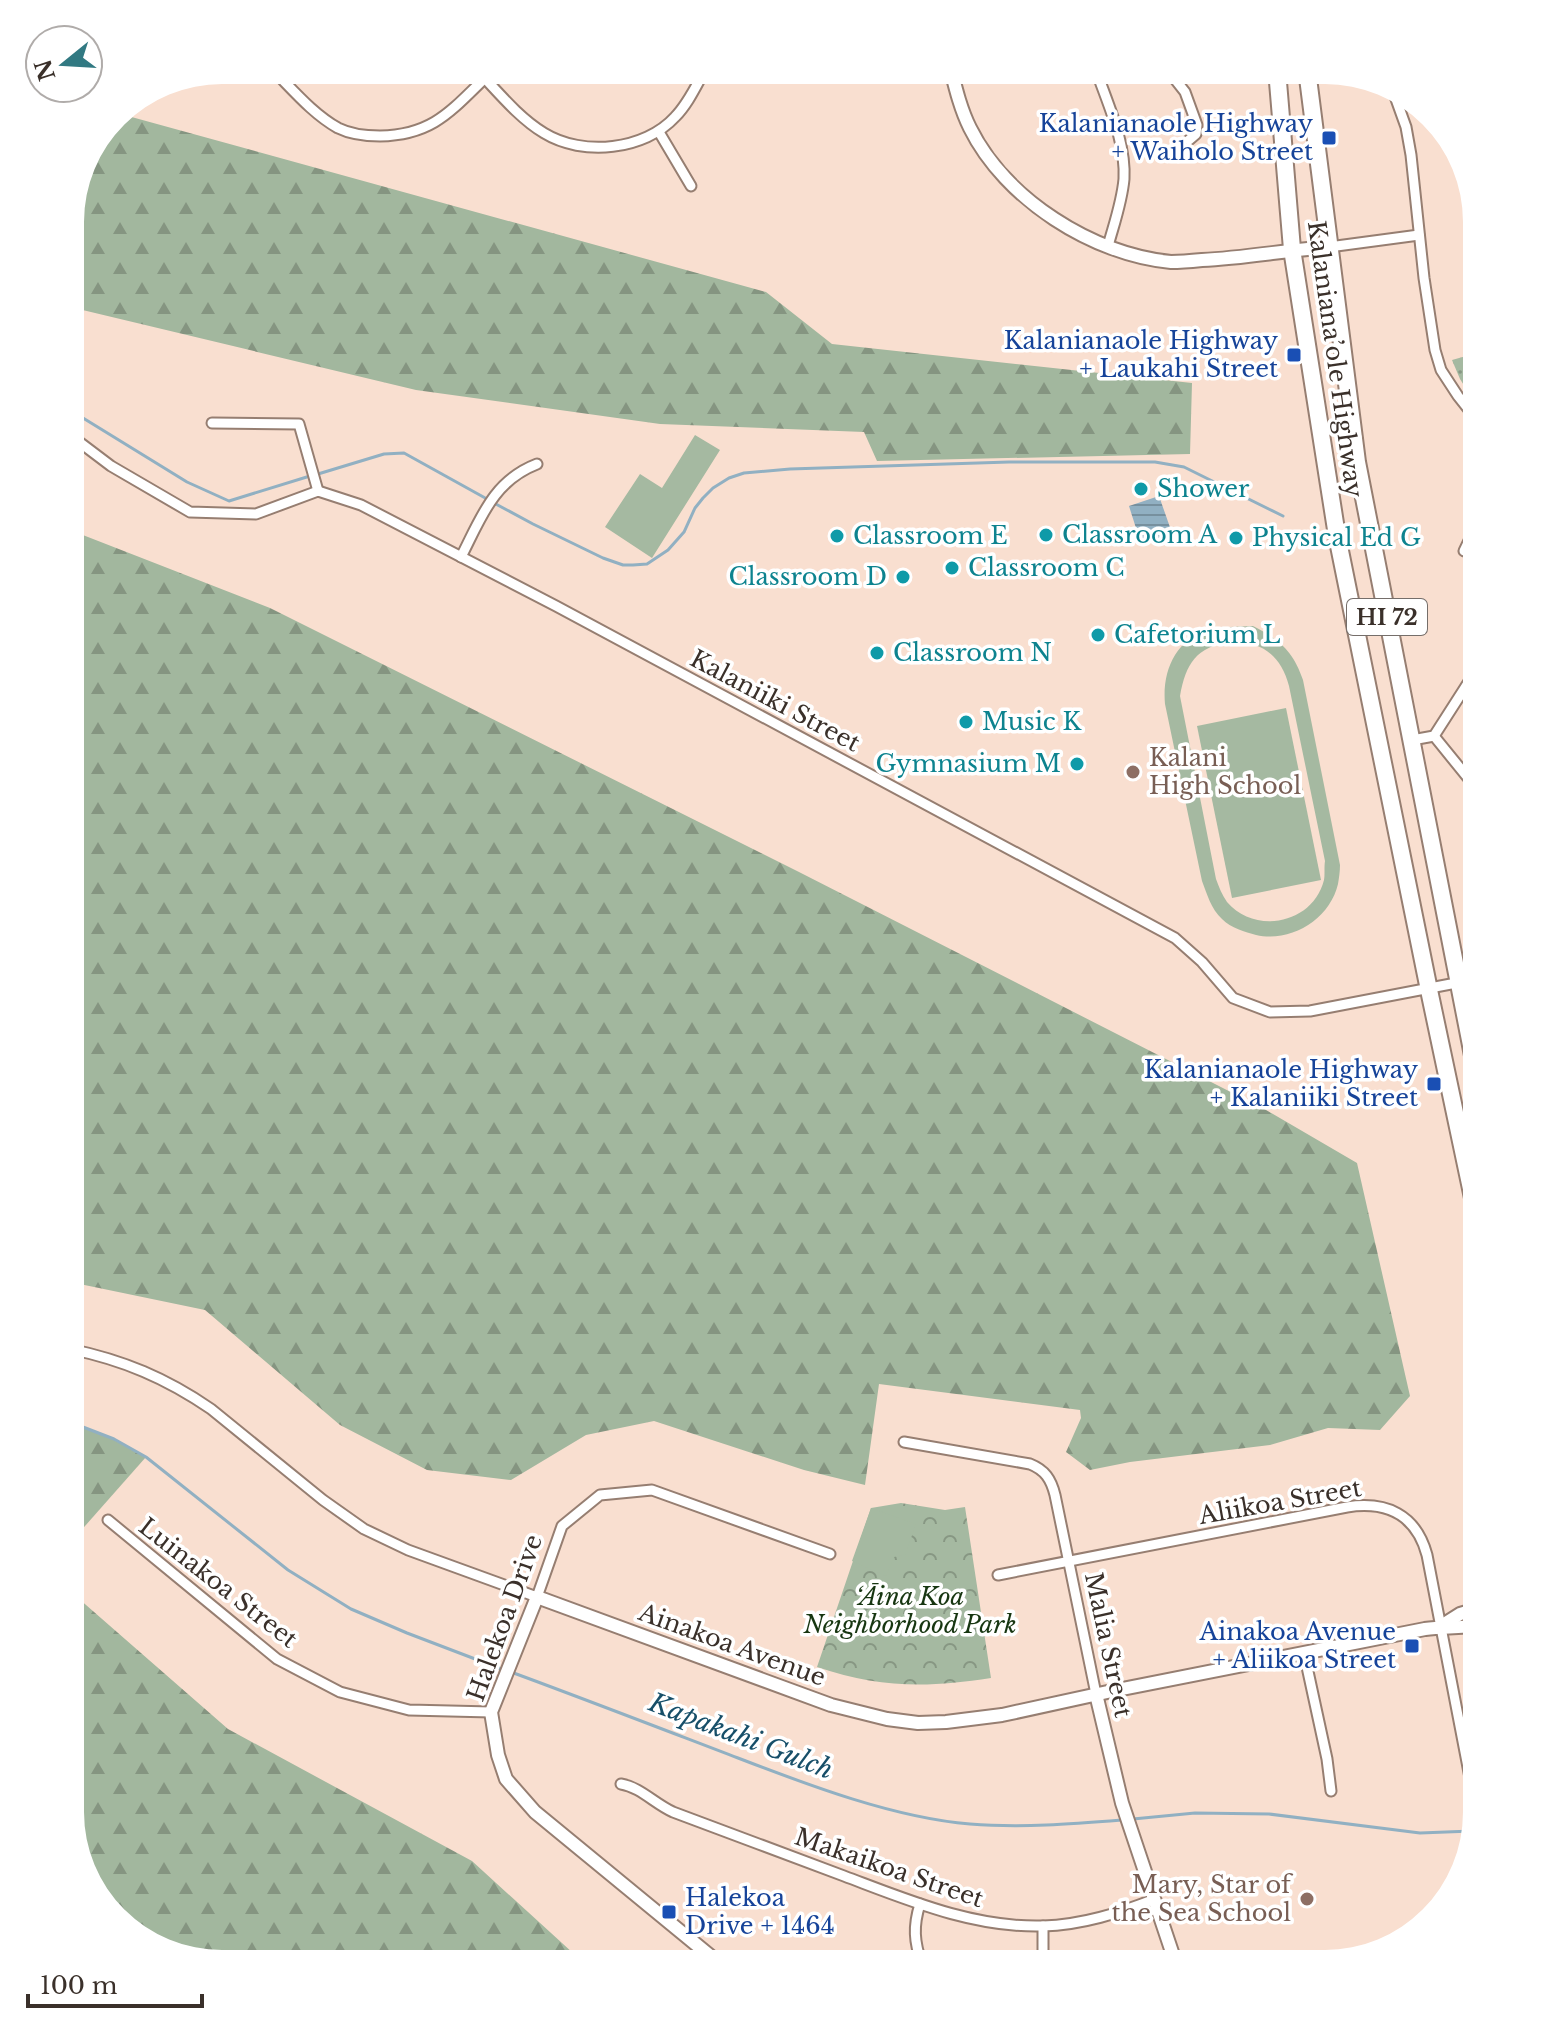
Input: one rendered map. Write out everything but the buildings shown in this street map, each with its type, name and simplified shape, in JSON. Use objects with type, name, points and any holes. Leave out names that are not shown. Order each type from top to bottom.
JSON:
[{"type":"highway","name":"Kalaniana’ole Highway","points":[[1278,84],[1292,249],[1337,536],[1463,1151]]},
{"type":"highway","name":"Kalaniana’ole Highway","points":[[1309,84],[1357,462],[1463,1008]]},
{"type":"street","points":[[287,84],[312,109],[339,129],[365,136],[400,135],[431,126],[450,112],[473,84]]},
{"type":"street","points":[[491,84],[536,128],[558,140],[588,147],[627,143],[659,132],[680,111],[696,84]]},
{"type":"street","points":[[955,84],[970,129],[1013,186],[1039,208],[1075,231],[1108,246],[1172,262],[1419,235]]},
{"type":"street","points":[[1101,84],[1123,157],[1122,192],[1108,246]]},
{"type":"street","points":[[1179,84],[1185,92],[1197,125],[1196,134],[1189,140]]},
{"type":"street","points":[[1398,105],[1406,127],[1431,327],[1441,370],[1463,402]]},
{"type":"street","points":[[659,132],[691,186]]},
{"type":"street","points":[[84,446],[111,466],[190,512],[256,514],[318,491],[299,424],[212,423]]},
{"type":"street","points":[[461,557],[485,508],[500,486],[520,471],[537,464]]},
{"type":"street","name":"Kalaniiki Street","points":[[318,491],[361,505],[461,557],[1175,938],[1202,962],[1233,998],[1270,1012],[1297,1012],[1463,983]]},
{"type":"street","points":[[1412,740],[1434,736],[1463,691]]},
{"type":"street","points":[[1434,736],[1463,772]]},
{"type":"street","name":"Ainakoa Avenue","points":[[84,1353],[125,1363],[193,1396],[323,1500],[364,1529],[408,1550],[831,1705],[887,1719],[918,1723],[972,1720],[1441,1626],[1463,1628]]},
{"type":"street","name":"Malia Street","points":[[904,1442],[1030,1464],[1043,1470],[1050,1479],[1122,1803],[1171,1950]]},
{"type":"street","name":"Halekoa Drive","points":[[703,1950],[535,1812],[506,1779],[498,1755],[491,1712],[562,1526],[600,1495],[652,1490],[830,1554]]},
{"type":"street","name":"Aliikoa Street","points":[[998,1575],[1347,1507],[1364,1504],[1378,1506],[1403,1516],[1420,1536],[1427,1555],[1463,1741]]},
{"type":"street","name":"Luinakoa Street","points":[[108,1520],[277,1659],[340,1692],[409,1710],[491,1712]]},
{"type":"street","name":"Ainakoa Avenue","points":[[1441,1626],[1463,1613]]},
{"type":"street","points":[[1304,1653],[1331,1791]]},
{"type":"street","name":"Makaikoa Street","points":[[621,1784],[634,1788],[673,1812],[920,1904],[985,1922],[1043,1926],[1094,1920],[1155,1899]]},
{"type":"street","points":[[918,1950],[914,1928],[920,1904]]},
{"type":"street","points":[[1043,1926],[1043,1950]]},
{"type":"green space","points":[[132,117],[766,292],[832,344],[1192,383],[1190,454],[877,461],[864,432],[660,424],[416,390],[84,310],[84,213],[89,186],[107,145],[124,124]]},
{"type":"green space","points":[[1463,357],[1463,384],[1460,379],[1452,360]]},
{"type":"green space","points":[[695,435],[720,450],[652,558],[605,527],[640,474],[662,488]]},
{"type":"green space","points":[[84,535],[270,608],[1266,1110],[1357,1163],[1410,1396],[1380,1430],[1328,1428],[1270,1445],[1130,1462],[1090,1470],[1066,1452],[1081,1418],[1080,1410],[879,1384],[865,1485],[804,1470],[654,1421],[586,1435],[511,1480],[427,1470],[340,1425],[205,1310],[84,1285]]},
{"type":"green space","points":[[1253,626],[1284,647],[1295,661],[1303,680],[1340,865],[1334,897],[1318,918],[1295,932],[1269,937],[1230,925],[1212,906],[1202,881],[1165,704],[1169,669],[1173,658],[1187,641],[1209,630]],"holes":[[[1241,642],[1268,652],[1285,675],[1325,861],[1324,880],[1318,895],[1308,907],[1282,920],[1252,919],[1227,902],[1221,891],[1216,879],[1180,696],[1194,659],[1218,644]]]},
{"type":"green space","points":[[1286,708],[1321,880],[1232,898],[1197,726]]},
{"type":"green space","points":[[84,1427],[114,1439],[146,1457],[84,1527]]},
{"type":"green space","name":"‘Āina Koa Neighborhood Park","points":[[901,1503],[945,1510],[965,1507],[991,1678],[903,1684],[861,1679],[817,1667],[871,1508]]},
{"type":"green space","points":[[871,1508],[916,1524],[905,1555],[894,1557],[886,1576],[852,1561]]},
{"type":"green space","points":[[84,1603],[228,1729],[472,1861],[570,1950],[222,1950],[186,1945],[153,1932],[131,1916],[107,1889],[91,1856],[87,1839],[84,1812]]},
{"type":"water","points":[[1159,496],[1172,533],[1141,544],[1129,506]]},
{"type":"waterway","points":[[84,419],[187,482],[229,501],[310,476]]},
{"type":"waterway","points":[[318,474],[384,454],[404,453],[487,499]]},
{"type":"waterway","points":[[494,503],[623,565],[647,564],[668,550],[684,532],[703,498],[729,478],[744,473],[790,469],[1009,462],[1155,462],[1184,467],[1283,516]]},
{"type":"waterway","name":"Kapakahi Gulch","points":[[84,1427],[114,1439],[146,1457],[288,1570],[351,1609],[504,1670]]},
{"type":"waterway","name":"Kapakahi Gulch","points":[[511,1672],[793,1779],[882,1808],[941,1821],[1008,1826],[1122,1820]]},
{"type":"waterway","name":"Kapakahi Gulch","points":[[1133,1819],[1195,1813],[1269,1814],[1420,1833],[1462,1831]]},
{"type":"place","name":"Kalanianaole Highway + Waiholo Street","points":[[1329,138]]},
{"type":"place","name":"Kalanianaole Highway + Laukahi Street","points":[[1294,355]]},
{"type":"place","name":"Shower","points":[[1141,489]]},
{"type":"place","name":"Classroom A","points":[[1046,535]]},
{"type":"place","name":"Classroom E","points":[[837,536]]},
{"type":"place","name":"Physical Ed G","points":[[1236,538]]},
{"type":"place","name":"Classroom C","points":[[952,568]]},
{"type":"place","name":"Classroom D","points":[[903,577]]},
{"type":"place","name":"Cafetorium L","points":[[1098,635]]},
{"type":"place","name":"Classroom N","points":[[877,653]]},
{"type":"place","name":"Music K","points":[[966,722]]},
{"type":"place","name":"Gymnasium M","points":[[1077,764]]},
{"type":"place","name":"Kalani High School","points":[[1133,772]]},
{"type":"place","name":"Kalanianaole Highway + Kalaniiki Street","points":[[1434,1084]]},
{"type":"place","name":"Ainakoa Avenue + Aliikoa Street","points":[[1412,1646]]},
{"type":"place","name":"Mary, Star of the Sea School","points":[[1307,1899]]},
{"type":"place","name":"Halekoa Drive + 1464","points":[[669,1912]]}]
